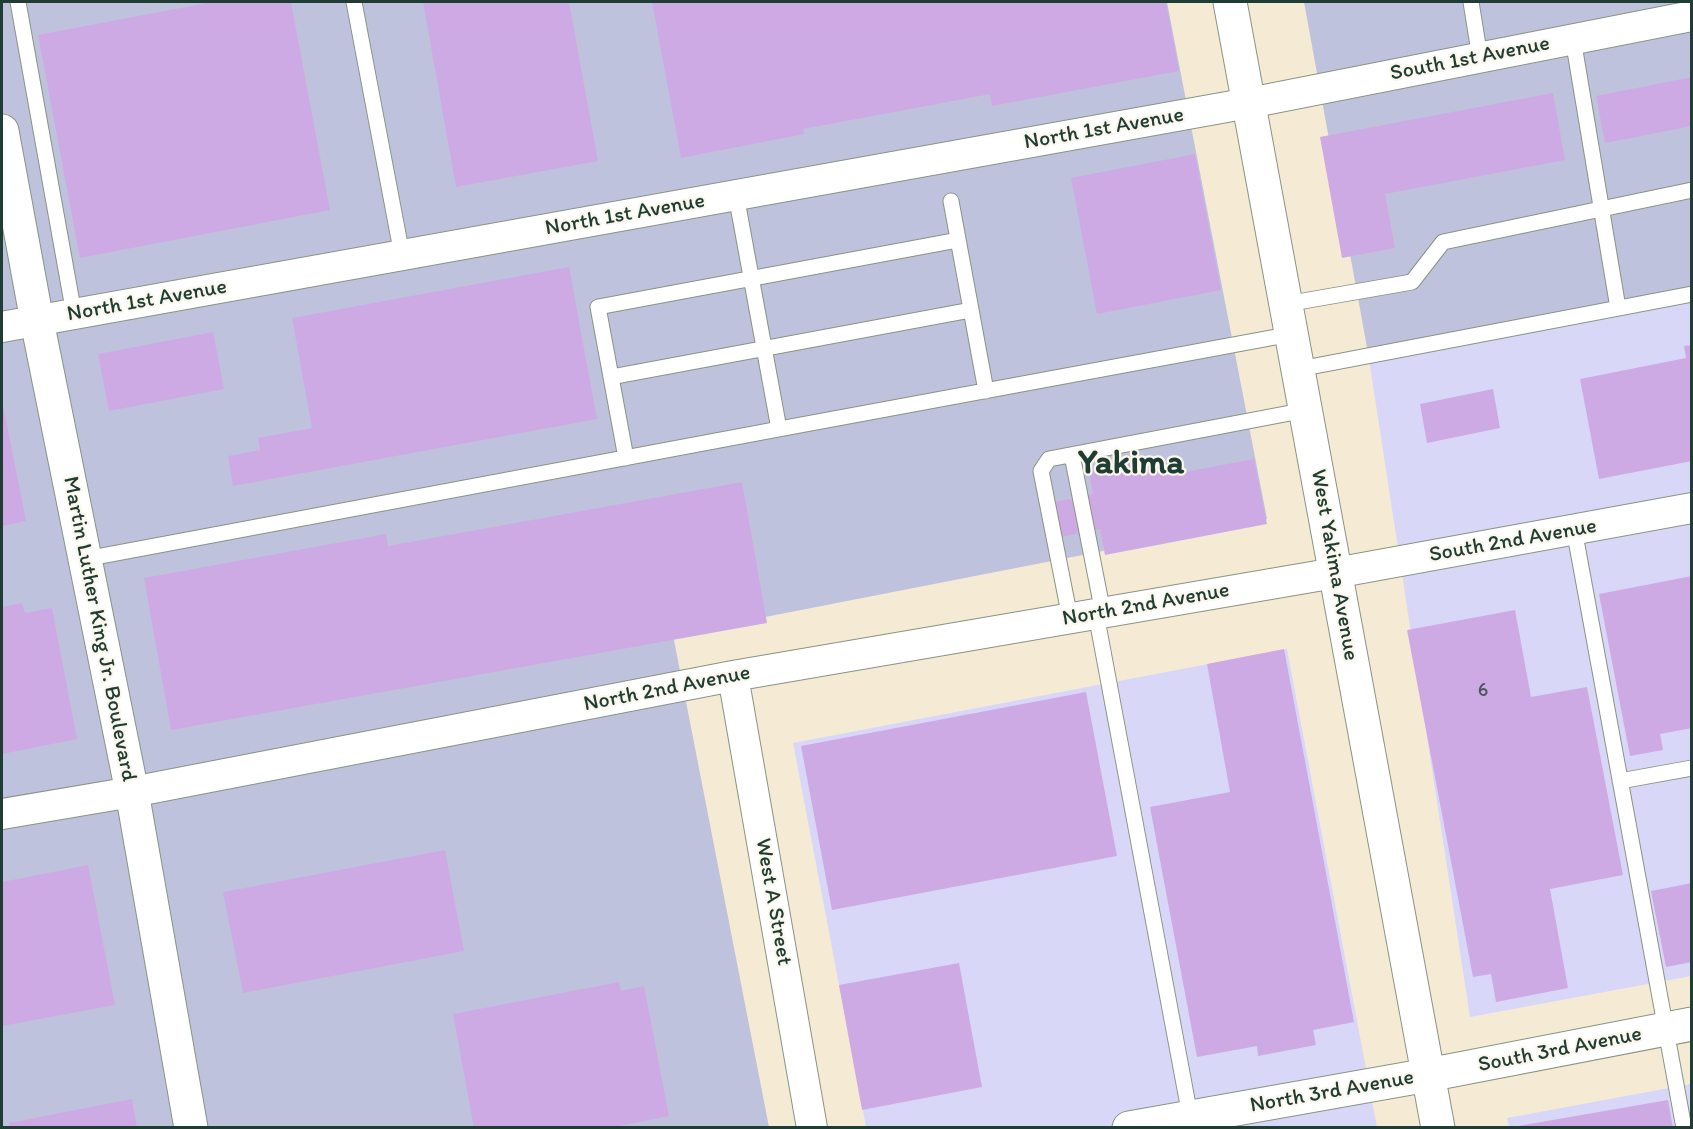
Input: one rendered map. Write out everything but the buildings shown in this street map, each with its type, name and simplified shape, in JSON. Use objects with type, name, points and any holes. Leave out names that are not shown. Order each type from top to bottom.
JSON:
[{"type":"main road","name":"West Yakima Avenue","points":[[1230,2],[1438,1128]]},
{"type":"main road","name":"Martin Luther King Jr. Boulevard","points":[[2,131],[37,321],[132,792],[191,1128]]},
{"type":"main road","name":"South 3rd Avenue","points":[[1428,1076],[1679,1026]]},
{"type":"main road","name":"North 3rd Avenue","points":[[1129,1128],[1191,1122],[1428,1076]]},
{"type":"street","name":"South 1st Avenue","points":[[1249,103],[1692,16]]},
{"type":"street","name":"North 1st Avenue","points":[[2,327],[1249,103]]},
{"type":"street","name":"South 2nd Avenue","points":[[1335,573],[1692,508]]},
{"type":"street","name":"North 2nd Avenue","points":[[2,814],[132,792],[733,676],[1335,573]]},
{"type":"street","name":"West A Street","points":[[733,676],[812,1128]]},
{"type":"lane","points":[[18,2],[74,314]]},
{"type":"lane","points":[[354,2],[402,255]]},
{"type":"lane","points":[[1471,2],[1480,57]]},
{"type":"lane","points":[[1573,39],[1618,308]]},
{"type":"lane","points":[[85,559],[987,391],[1289,319],[1412,282],[1443,242],[1692,190]]},
{"type":"lane","points":[[736,195],[779,429]]},
{"type":"lane","points":[[951,201],[987,391]]},
{"type":"lane","points":[[626,458],[598,307],[958,240]]},
{"type":"lane","points":[[1299,369],[1692,294]]},
{"type":"lane","points":[[611,377],[971,310]]},
{"type":"lane","points":[[1090,615],[1041,471],[1049,459],[1306,410]]},
{"type":"lane","points":[[1072,455],[1090,615],[1191,1122]]},
{"type":"lane","points":[[1574,530],[1620,781],[1679,1026],[1684,1128]]},
{"type":"lane","points":[[1620,781],[1692,768]]},
{"type":"shaded area","points":[[2,2],[1167,2],[1267,519],[673,635],[769,1127],[2,1128]]},
{"type":"shaded area","points":[[1304,2],[1691,2],[1691,294],[1368,353]]},
{"type":"shaded area","points":[[1691,294],[1691,976],[1470,1017],[1368,353]]},
{"type":"shaded area","points":[[1287,649],[1377,1127],[866,1127],[793,743]]},
{"type":"shaded area","points":[[1691,1084],[1691,1127],[1509,1127],[1507,1118]]},
{"type":"district","name":"Yakima","points":[[1131,464]]}]
